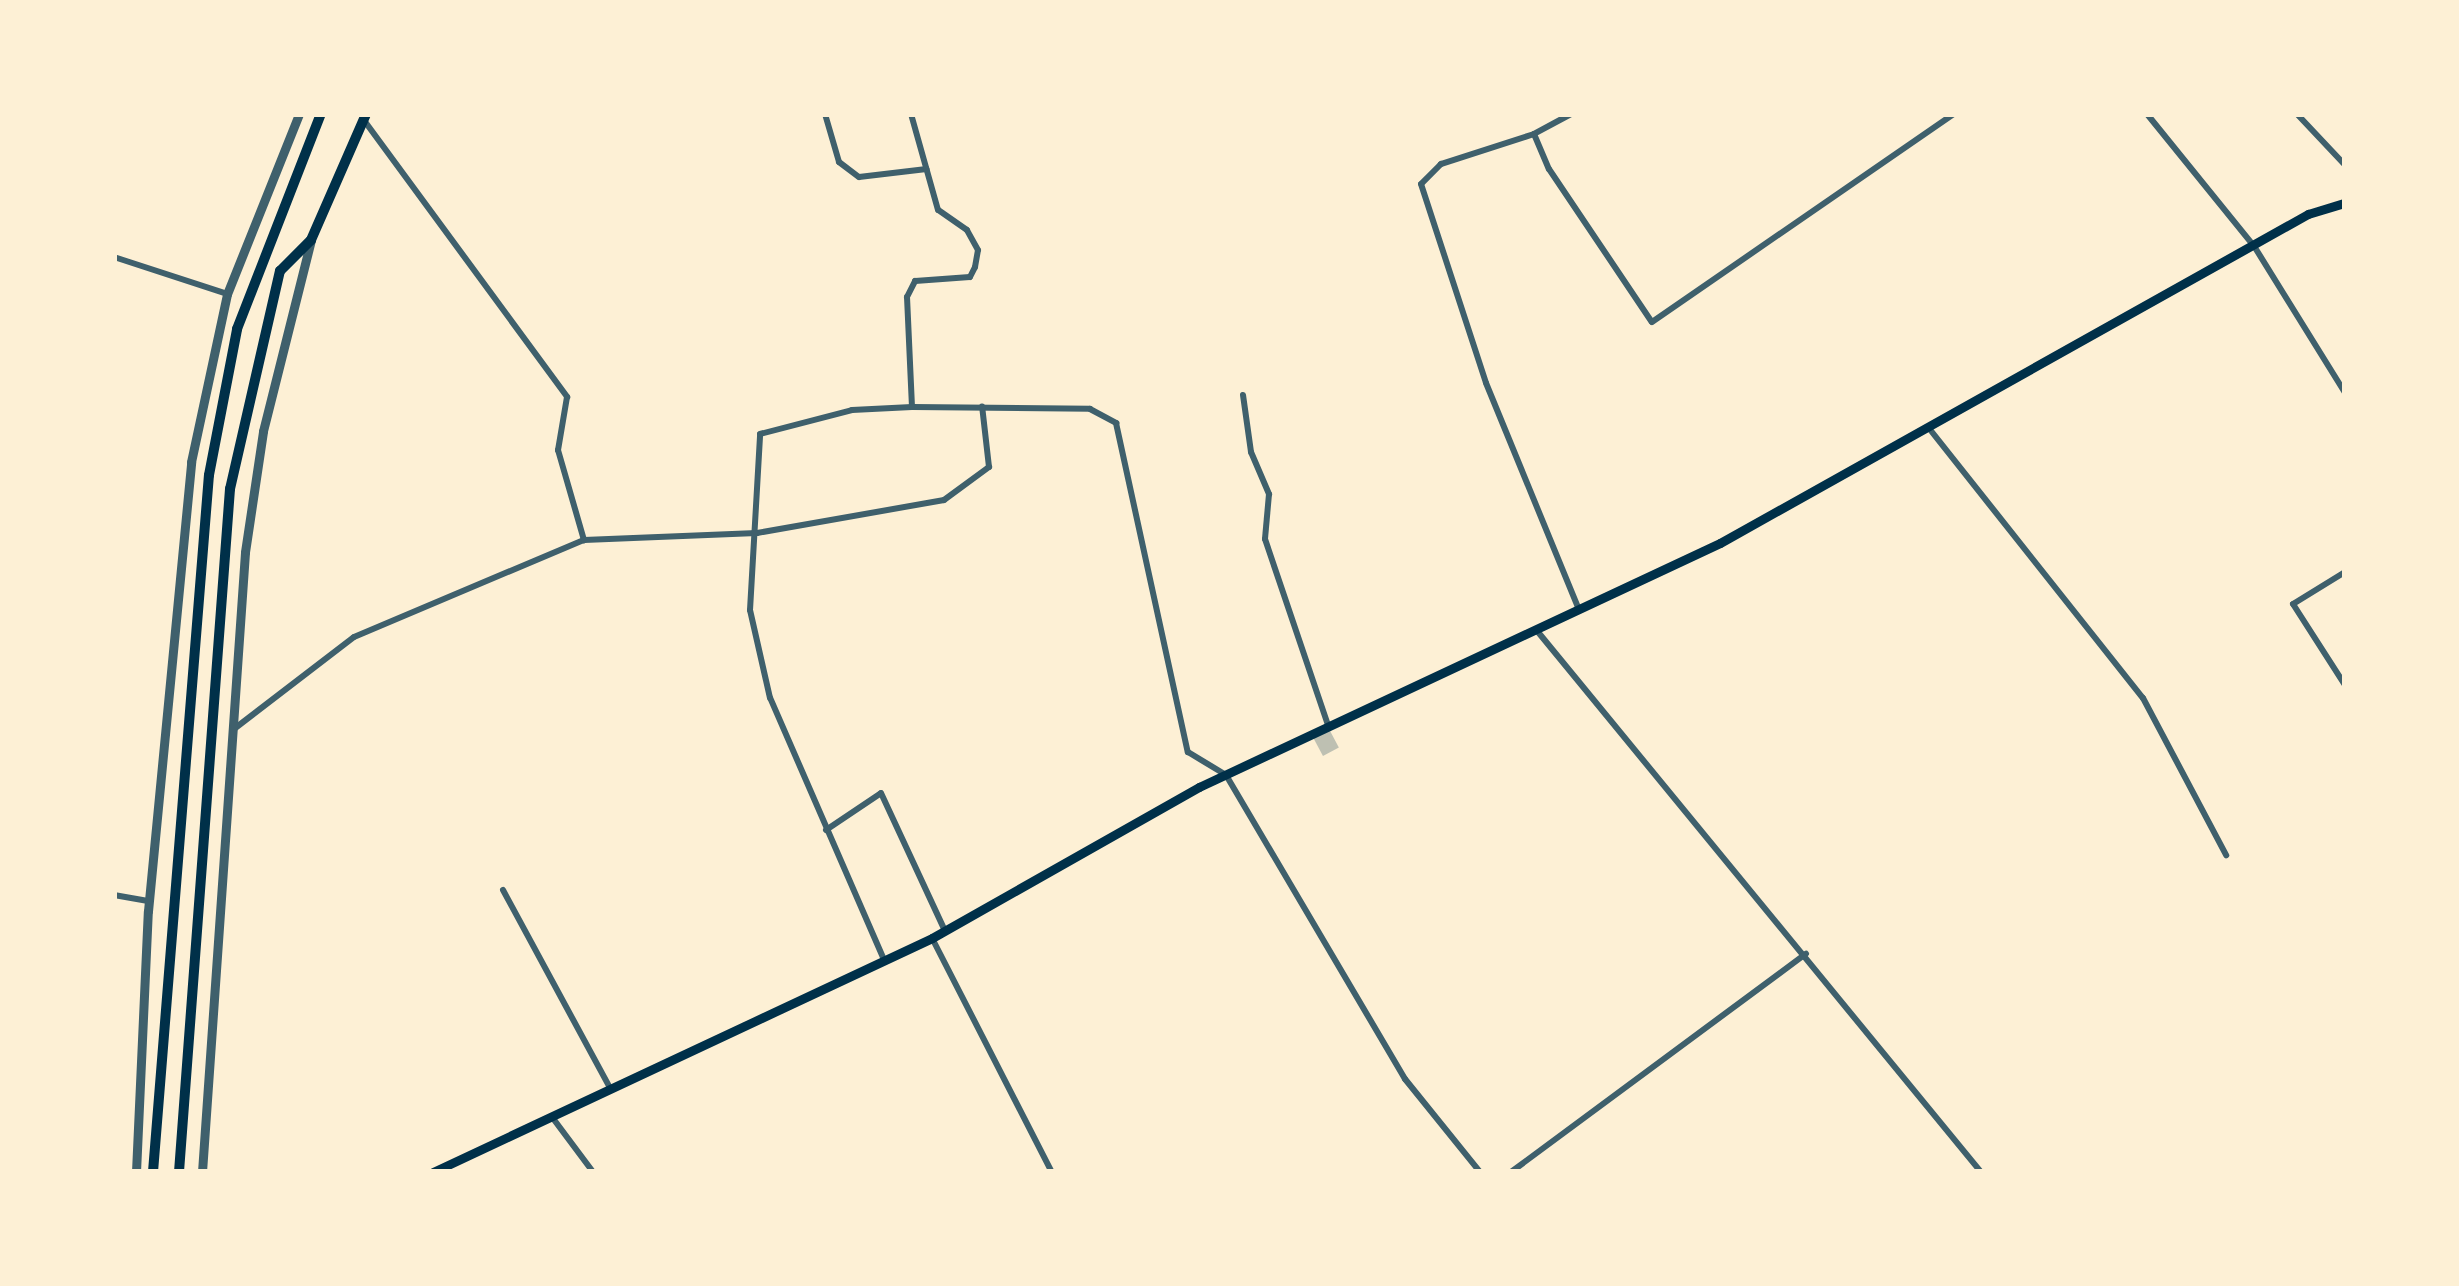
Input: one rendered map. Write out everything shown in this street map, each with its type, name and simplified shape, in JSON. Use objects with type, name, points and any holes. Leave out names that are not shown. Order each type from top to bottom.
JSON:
[{"type":"highway","points":[[153,1172],[208,475],[237,329],[321,114]]},
{"type":"highway","points":[[179,1172],[230,489],[280,271],[311,240],[365,117]]},
{"type":"main road","points":[[433,1172],[455,1167],[550,1114],[885,962],[1226,775],[1538,632],[1928,427],[2254,246],[2345,202]]},
{"type":"street","points":[[136,1172],[149,901],[191,462],[227,294],[298,114]]},
{"type":"street","points":[[824,114],[838,162],[859,176],[928,169]]},
{"type":"street","points":[[911,114],[938,210],[967,230],[978,250],[970,277],[915,281],[907,297],[912,407]]},
{"type":"street","points":[[1571,114],[1534,134],[1441,164],[1420,184],[1486,383],[1580,610]]},
{"type":"street","points":[[1534,134],[1549,169],[1652,322],[1953,114]]},
{"type":"street","points":[[2147,114],[2254,246],[2345,393]]},
{"type":"street","points":[[2297,114],[2345,165]]},
{"type":"street","points":[[365,117],[568,397],[558,450],[584,540]]},
{"type":"street","points":[[202,1172],[231,731],[263,431],[311,240]]},
{"type":"street","points":[[114,257],[227,294]]},
{"type":"street","points":[[1243,395],[1251,452],[1268,494],[1265,538],[1328,725]]},
{"type":"street","points":[[231,731],[354,637],[584,540],[757,532],[944,500],[989,466],[982,406]]},
{"type":"street","points":[[885,962],[770,698],[750,610],[760,434],[852,410],[1090,409],[1116,423],[1188,752],[1226,775],[1406,1079],[1480,1172]]},
{"type":"street","points":[[1928,427],[2144,698],[2226,855]]},
{"type":"street","points":[[2345,572],[2293,604],[2345,685]]},
{"type":"street","points":[[1538,632],[1981,1172]]},
{"type":"street","points":[[825,831],[880,793],[945,931]]},
{"type":"street","points":[[503,890],[609,1086]]},
{"type":"street","points":[[114,896],[149,901]]},
{"type":"street","points":[[932,938],[1052,1172]]},
{"type":"street","points":[[1511,1172],[1806,954]]},
{"type":"street","points":[[550,1114],[593,1172]]},
{"type":"building","points":[[1329,729],[1339,748],[1323,756],[1313,737]]}]
